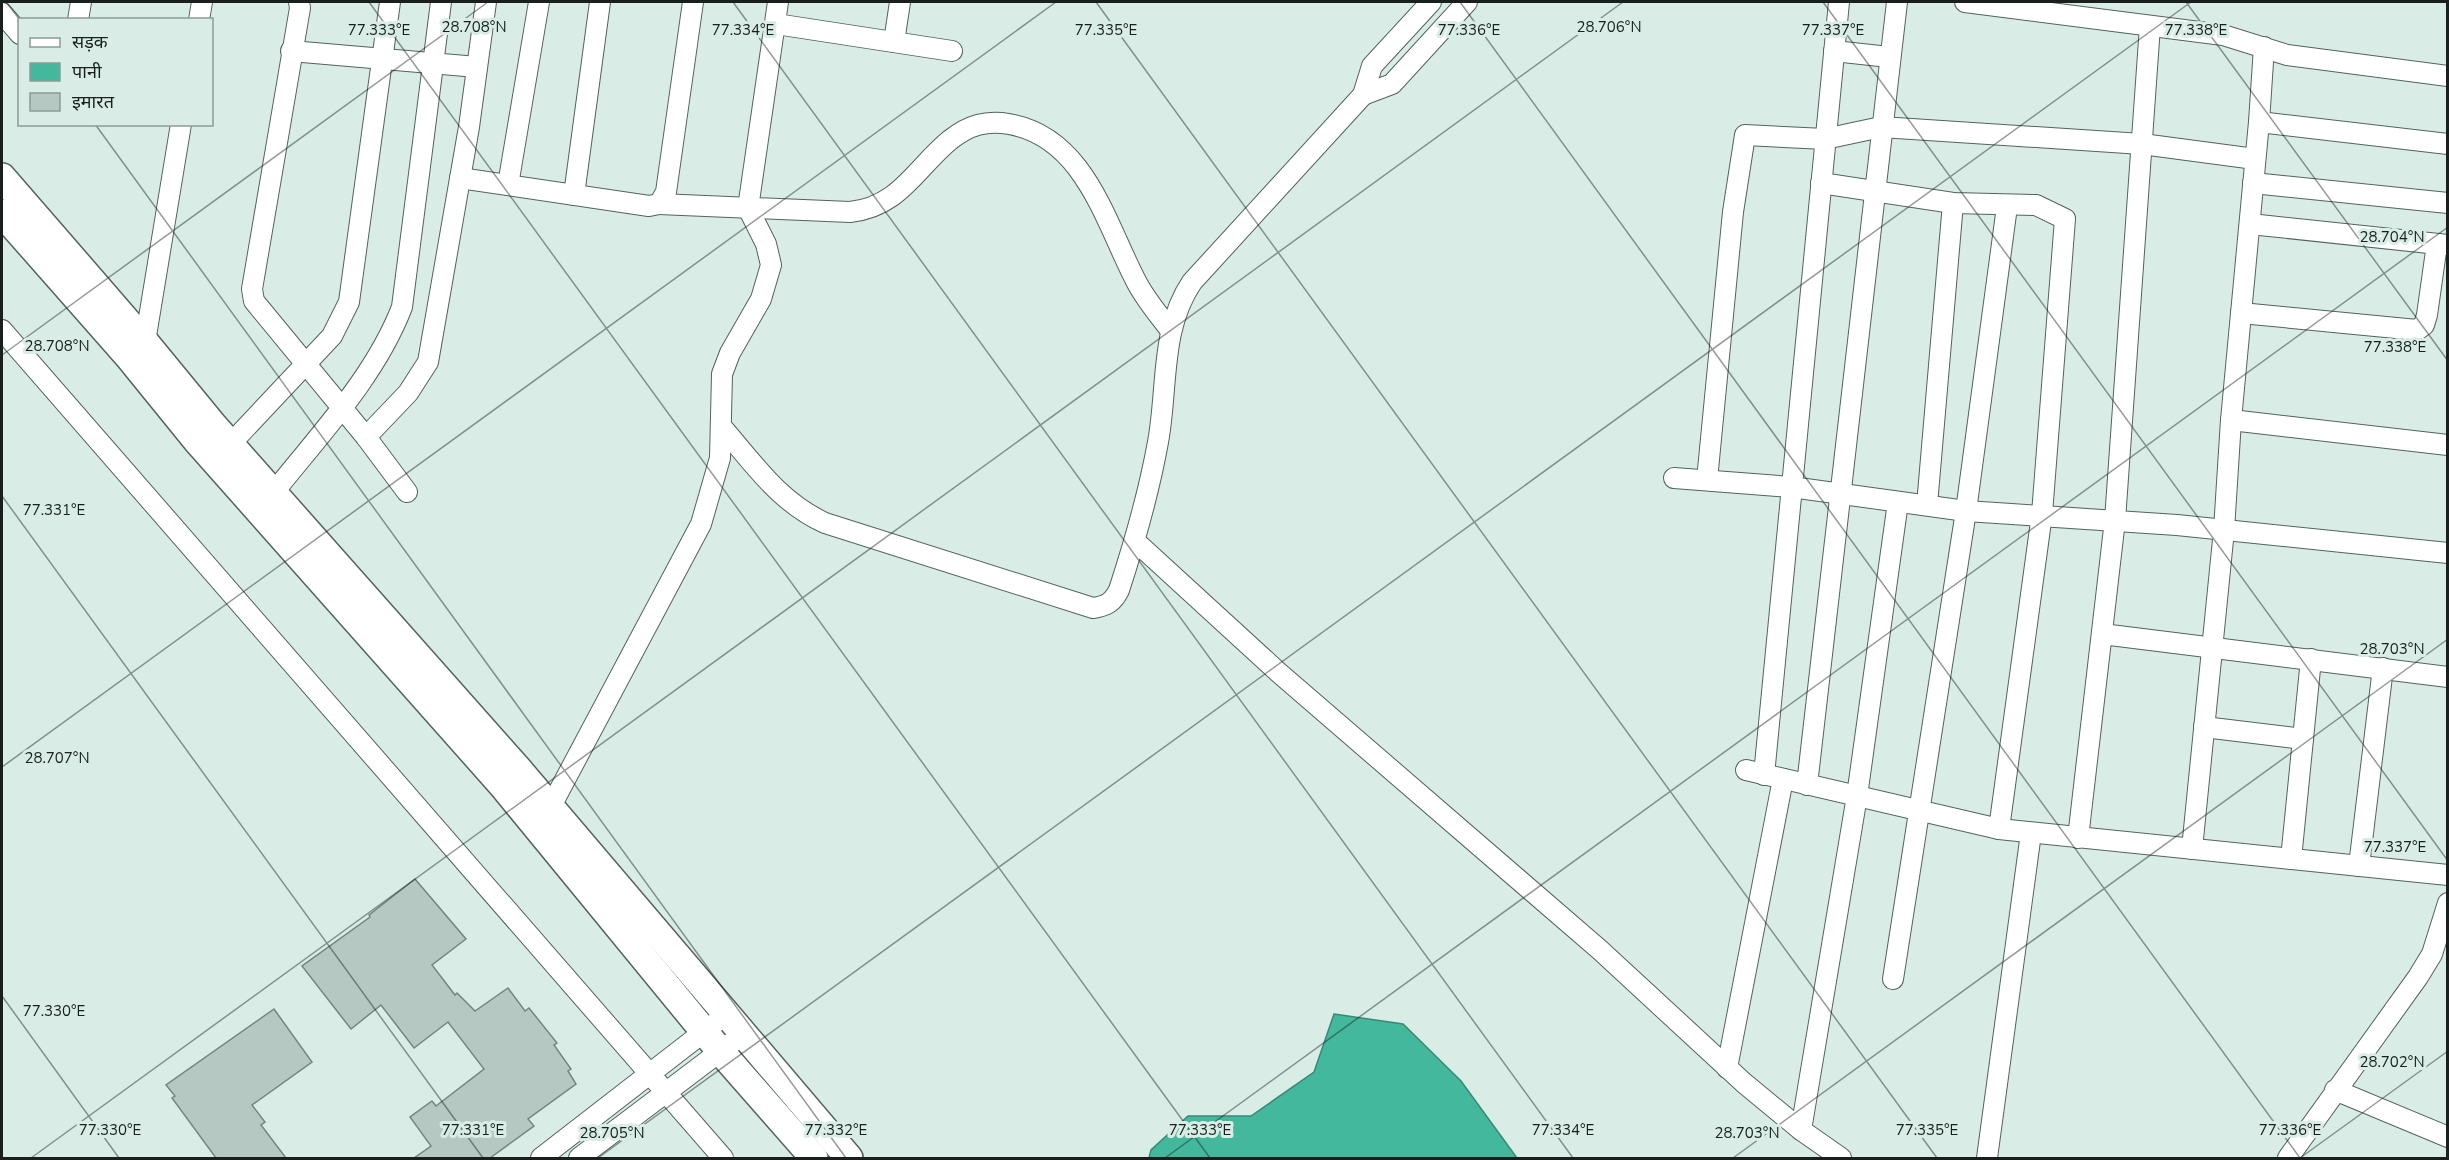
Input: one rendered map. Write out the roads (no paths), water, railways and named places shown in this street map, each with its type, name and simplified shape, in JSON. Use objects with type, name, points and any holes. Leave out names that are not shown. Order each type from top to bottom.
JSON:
[{"type":"main road","points":[[2,177],[145,342],[223,453],[274,492],[550,808],[849,1158]]},
{"type":"main road","points":[[2,213],[128,356],[223,453],[502,785],[713,1042],[814,1158]]},
{"type":"street","points":[[10,23],[12,2]]},
{"type":"street","points":[[78,18],[81,2]]},
{"type":"street","points":[[199,18],[202,2]]},
{"type":"street","points":[[298,2],[300,8],[252,289],[254,301],[262,314],[366,437],[406,492]]},
{"type":"street","points":[[223,453],[333,336],[349,302],[390,2]]},
{"type":"street","points":[[274,492],[375,363],[391,334],[402,307],[441,2]]},
{"type":"street","points":[[366,437],[408,393],[428,362],[460,178],[486,2]]},
{"type":"street","points":[[508,185],[539,2]]},
{"type":"street","points":[[574,195],[600,2]]},
{"type":"street","points":[[660,204],[666,192],[693,2]]},
{"type":"street","points":[[550,808],[701,524],[720,458],[719,400],[722,374],[730,353],[761,299],[771,265],[766,244],[748,208],[778,2]]},
{"type":"street","points":[[894,42],[900,2]]},
{"type":"street","points":[[1364,95],[1372,66],[1431,2]]},
{"type":"street","points":[[721,426],[784,498],[803,513],[825,523],[1093,608],[1103,607],[1114,600],[1135,541],[1159,439],[1171,332],[1176,310],[1192,282],[1364,95],[1392,84],[1467,2]]},
{"type":"street","points":[[1839,2],[1791,487],[1755,772],[1999,829],[2448,875]]},
{"type":"street","points":[[1807,784],[1897,2]]},
{"type":"street","points":[[1965,2],[2080,9],[2150,26],[2223,35],[2309,59],[2448,76]]},
{"type":"street","points":[[776,24],[952,51]]},
{"type":"street","points":[[2078,838],[2115,520],[2150,26]]},
{"type":"street","points":[[2192,849],[2224,530],[2231,420],[2264,47]]},
{"type":"street","points":[[291,51],[382,57],[477,67]]},
{"type":"street","points":[[1834,51],[1889,57]]},
{"type":"street","points":[[460,178],[649,206],[660,204],[850,212],[868,210],[899,192],[964,130],[978,124],[995,122],[1019,126],[1045,136],[1084,176],[1136,281],[1171,332]]},
{"type":"street","points":[[2259,122],[2448,144]]},
{"type":"street","points":[[145,342],[180,126]]},
{"type":"street","points":[[1707,480],[1733,212],[1745,135],[1826,138],[1881,127],[2142,144],[2255,159]]},
{"type":"street","points":[[1821,183],[1953,204],[2036,205],[2065,219],[2042,514],[1999,829]]},
{"type":"street","points":[[2253,183],[2448,203]]},
{"type":"street","points":[[1927,505],[1953,204]]},
{"type":"street","points":[[1893,979],[1966,511],[2006,214]]},
{"type":"street","points":[[2241,313],[2417,330],[2424,325],[2427,315],[2442,244],[2250,224]]},
{"type":"street","points":[[4,339],[723,1158]]},
{"type":"street","points":[[2231,420],[2448,445]]},
{"type":"street","points":[[1674,478],[1791,487],[1966,511],[2115,520],[2448,553]]},
{"type":"street","points":[[1801,1130],[1857,796],[1898,502]]},
{"type":"street","points":[[1135,541],[1278,672],[1600,950],[1727,1068],[1801,1130],[1841,1158]]},
{"type":"street","points":[[2102,634],[2448,677]]},
{"type":"street","points":[[2291,859],[2311,659]]},
{"type":"street","points":[[2359,866],[2383,668]]},
{"type":"street","points":[[2204,727],[2303,739]]},
{"type":"street","points":[[1727,1068],[1783,779]]},
{"type":"street","points":[[1987,1158],[2031,832]]},
{"type":"street","points":[[2288,1158],[2432,954],[2448,903]]},
{"type":"street","points":[[541,1158],[650,1075],[713,1042],[734,1025]]},
{"type":"street","points":[[579,1158],[665,1091],[713,1042],[734,1025]]},
{"type":"street","points":[[2335,1090],[2448,1137]]},
{"type":"water","points":[[1334,1014],[1403,1024],[1461,1081],[1517,1158],[1149,1158],[1151,1150],[1188,1116],[1251,1116],[1314,1072]]}]
